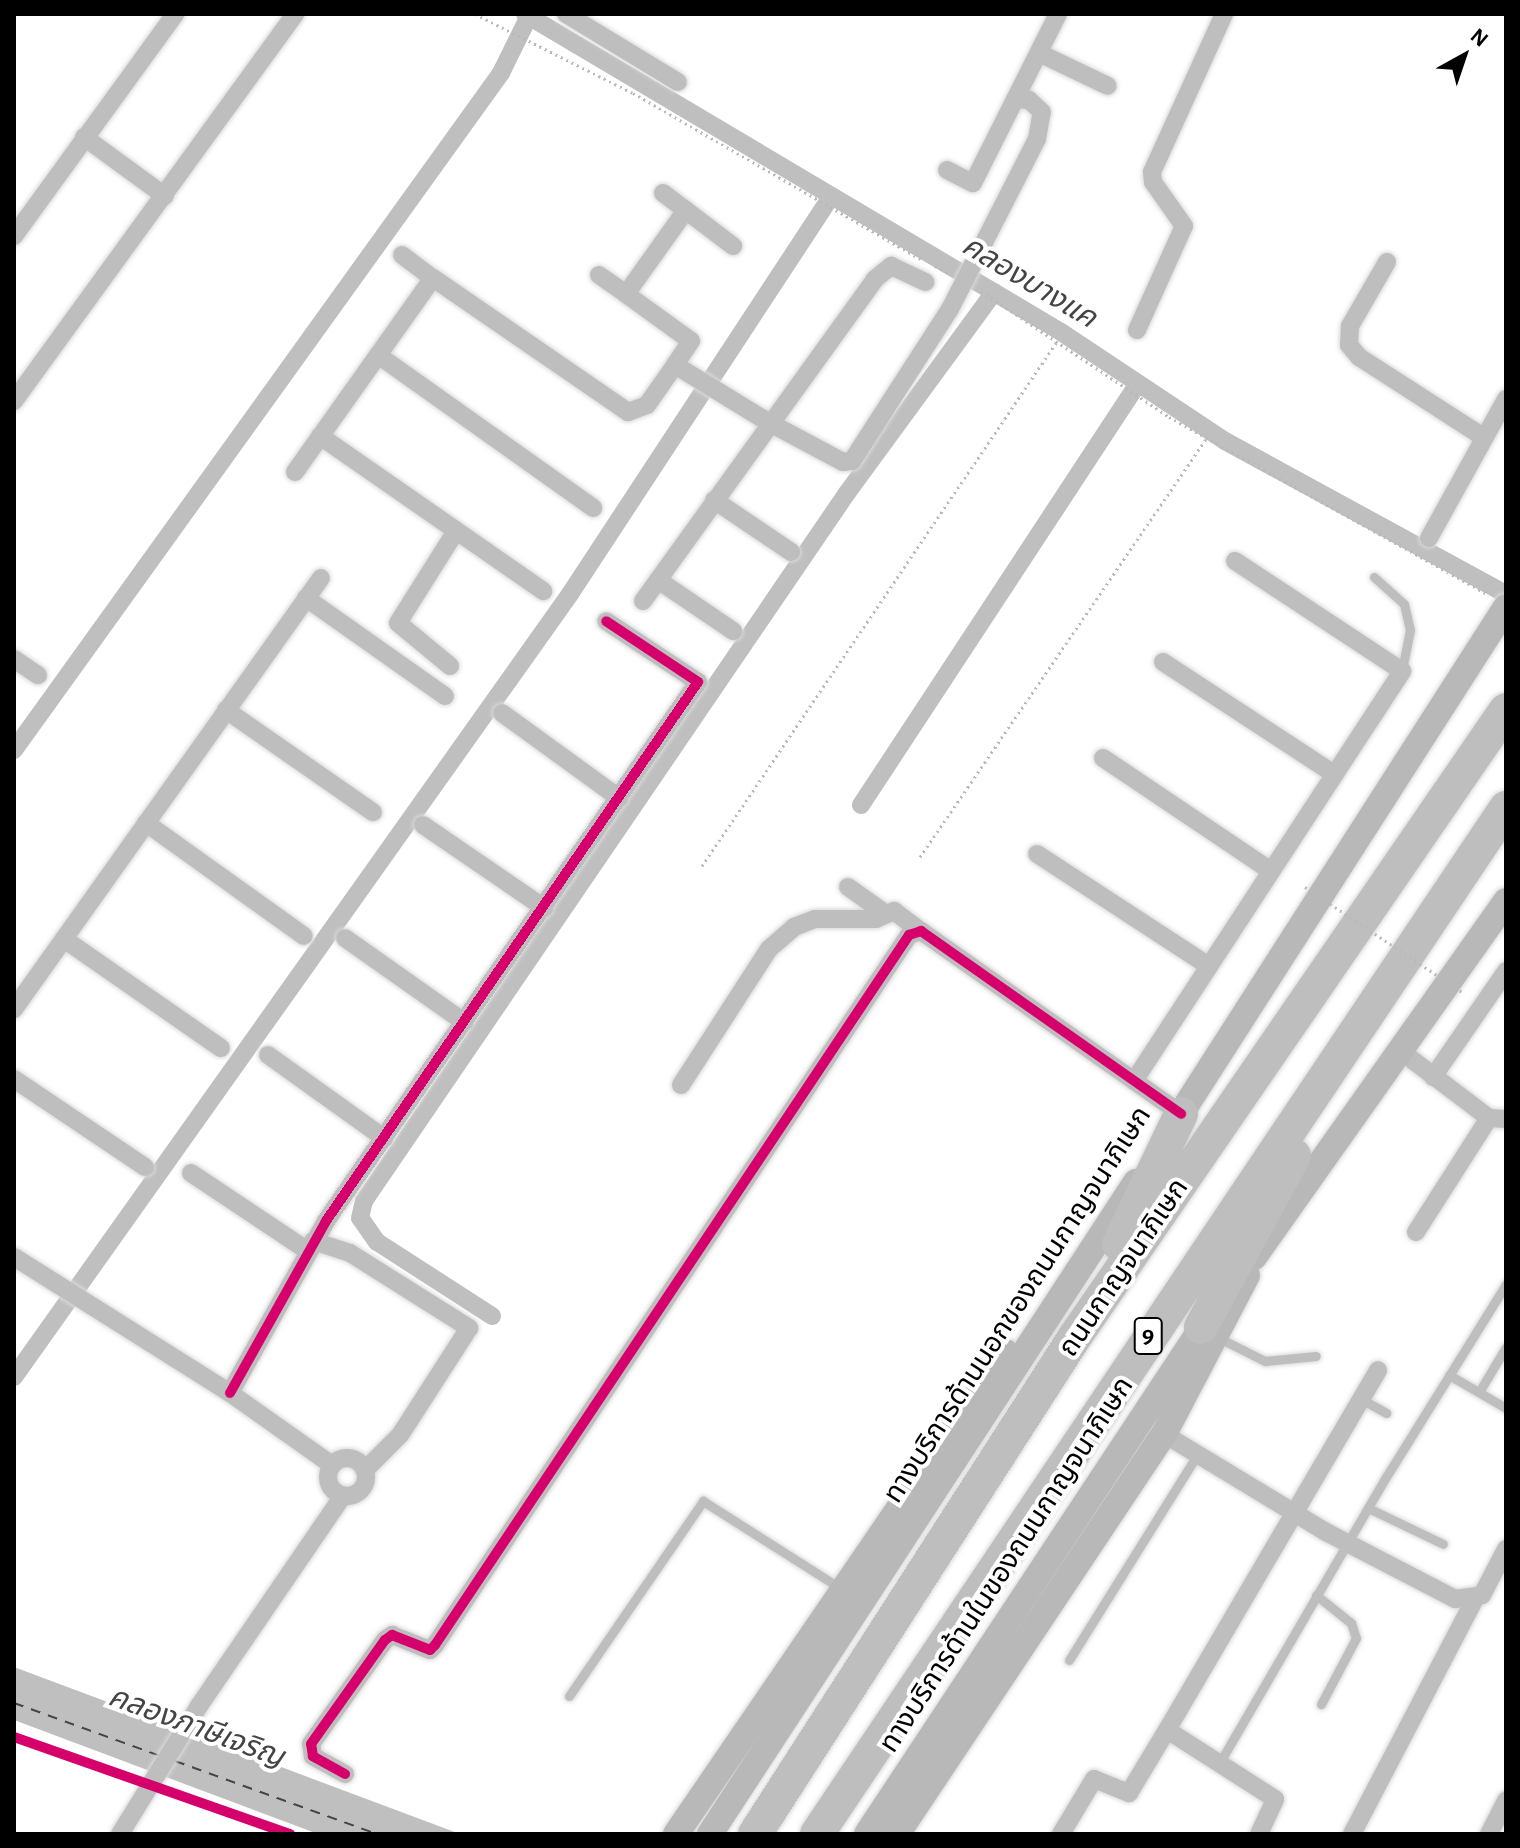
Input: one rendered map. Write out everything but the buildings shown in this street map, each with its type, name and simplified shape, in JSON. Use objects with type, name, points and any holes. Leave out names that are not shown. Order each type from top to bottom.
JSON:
[{"type":"highway","name":"ถนนกาญจนาภิเษก","points":[[755,1834],[1074,1338],[1506,710]]},
{"type":"highway","name":"ถนนกาญจนาภิเษก","points":[[817,1834],[915,1683],[1506,808]]},
{"type":"highway","points":[[1209,1332],[1383,991]]},
{"type":"highway","points":[[1074,1338],[1181,1114]]},
{"type":"main road","name":"ทางบริการด้านนอกของถนนกาญจนาภิเษก","points":[[710,1834],[1181,1114],[1459,678],[1502,603]]},
{"type":"main road","name":"ทางบริการด้านในของถนนกาญจนาภิเษก","points":[[867,1834],[1209,1332],[1261,1247],[1506,901]]},
{"type":"main road","points":[[676,1834],[977,1387],[1099,1237]]},
{"type":"main road","points":[[903,1831],[1164,1434],[1209,1332]]},
{"type":"street","points":[[16,230],[175,14]]},
{"type":"street","points":[[14,401],[22,375],[165,196],[295,14]]},
{"type":"street","points":[[566,14],[678,82]]},
{"type":"street","points":[[947,170],[973,183],[1058,14]]},
{"type":"street","points":[[1137,330],[1184,226],[1153,182],[1152,172],[1224,14]]},
{"type":"street","points":[[1039,53],[1108,86]]},
{"type":"street","points":[[681,369],[768,422],[843,462],[852,461],[950,309],[1043,119],[1037,106],[1015,99]]},
{"type":"street","points":[[84,137],[165,196]]},
{"type":"street","points":[[663,193],[733,246]]},
{"type":"street","points":[[626,294],[686,210]]},
{"type":"street","points":[[402,255],[628,412],[647,405],[681,369],[691,341],[599,275]]},
{"type":"street","points":[[1387,262],[1350,326],[1349,345],[1359,357],[1483,437]]},
{"type":"street","points":[[643,601],[768,422],[882,270],[902,269],[925,282]]},
{"type":"street","points":[[295,472],[433,278]]},
{"type":"street","points":[[378,355],[593,508]]},
{"type":"street","points":[[1429,538],[1506,399]]},
{"type":"street","points":[[320,436],[543,591]]},
{"type":"street","points":[[714,500],[791,552]]},
{"type":"street","points":[[450,666],[398,623],[456,531]]},
{"type":"street","points":[[1134,1081],[1402,671],[1235,561]]},
{"type":"street","points":[[14,1009],[321,578]]},
{"type":"street","points":[[658,580],[733,631]]},
{"type":"street","points":[[306,598],[445,696]]},
{"type":"street","points":[[230,1393],[311,1246],[698,682],[606,621]]},
{"type":"street","points":[[14,659],[38,675]]},
{"type":"street","points":[[1163,662],[1334,774]]},
{"type":"street","points":[[226,710],[373,812]]},
{"type":"street","points":[[502,713],[619,798]]},
{"type":"street","points":[[1103,758],[1271,871]]},
{"type":"street","points":[[146,823],[304,936]]},
{"type":"street","points":[[423,825],[544,908]]},
{"type":"street","points":[[1037,854],[1209,966]]},
{"type":"street","points":[[848,887],[886,914]]},
{"type":"street","points":[[681,1085],[769,949],[794,927],[815,919],[867,921],[898,912],[1181,1114]]},
{"type":"street","points":[[345,1774],[313,1756],[311,1744],[385,1640],[392,1635],[430,1650],[435,1645],[909,935],[921,931]]},
{"type":"street","points":[[345,938],[464,1022]]},
{"type":"street","points":[[64,939],[221,1048]]},
{"type":"street","points":[[1433,1077],[1506,971]]},
{"type":"street","points":[[1402,1052],[1433,1077],[1498,1119],[1416,1232]]},
{"type":"street","points":[[268,1055],[384,1138]]},
{"type":"street","points":[[14,1079],[145,1167]]},
{"type":"street","points":[[120,1834],[199,1706],[343,1496],[362,1490],[365,1470],[400,1435],[469,1328],[350,1253],[311,1246],[191,1173]]},
{"type":"street","points":[[14,1257],[230,1393],[332,1465]]},
{"type":"street","points":[[1061,1834],[1094,1779],[1101,1778],[1129,1793],[1291,1512],[1378,1370]]},
{"type":"street","points":[[1164,1434],[1346,1543],[1455,1599],[1475,1599]]},
{"type":"street","points":[[332,1465],[347,1458],[365,1470]]},
{"type":"street","points":[[332,1465],[329,1483],[343,1496]]},
{"type":"street","points":[[1352,1834],[1475,1599],[1506,1549]]},
{"type":"street","points":[[1167,1730],[1275,1799],[1259,1834]]},
{"type":"street","points":[[1489,1834],[1506,1800]]},
{"type":"lane","points":[[1374,577],[1404,604],[1410,630],[1402,671]]},
{"type":"lane","points":[[1220,1762],[1346,1543],[1506,1284]]},
{"type":"lane","points":[[1209,1332],[1265,1361],[1316,1356]]},
{"type":"lane","points":[[1479,1392],[1506,1347]]},
{"type":"lane","points":[[1449,1375],[1506,1408]]},
{"type":"lane","points":[[1361,1399],[1386,1413]]},
{"type":"lane","points":[[1069,1660],[1197,1455]]},
{"type":"lane","points":[[569,1696],[703,1501],[840,1588]]},
{"type":"lane","points":[[1368,1508],[1443,1544]]},
{"type":"lane","points":[[1316,1595],[1351,1623],[1356,1638],[1321,1704]]},
{"type":"path","points":[[475,14],[633,93],[959,279]]},
{"type":"path","points":[[972,286],[1206,439],[1502,603]]},
{"type":"path","points":[[702,866],[1058,340]]},
{"type":"path","points":[[920,857],[1206,439]]},
{"type":"path","points":[[1305,887],[1465,994]]},
{"type":"shaded area","points":[[14,1667],[460,1834],[318,1834],[14,1720]]},
{"type":"waterway","name":"คลองบางแค","points":[[525,14],[1061,332],[1225,441],[1506,594]]},
{"type":"waterway","points":[[14,750],[501,73],[529,16]]},
{"type":"waterway","points":[[14,1377],[570,594],[831,196]]},
{"type":"waterway","points":[[492,1316],[377,1242],[360,1218],[364,1201],[847,493],[994,292]]},
{"type":"waterway","points":[[861,805],[1137,385]]},
{"type":"ferry route","points":[[14,1703],[158,1755]]},
{"type":"ferry route","points":[[175,1761],[377,1834]]},
{"type":"cycle path","points":[[230,1393],[326,1221],[698,682],[606,621]]},
{"type":"cycle path","points":[[345,1774],[313,1756],[311,1744],[385,1640],[392,1635],[430,1650],[435,1645],[909,935],[921,931],[1181,1114]]},
{"type":"cycle path","points":[[14,1737],[290,1834]]},
{"type":"water label","name":"คลองภาษีเจริญ","points":[[196,1727]]}]
